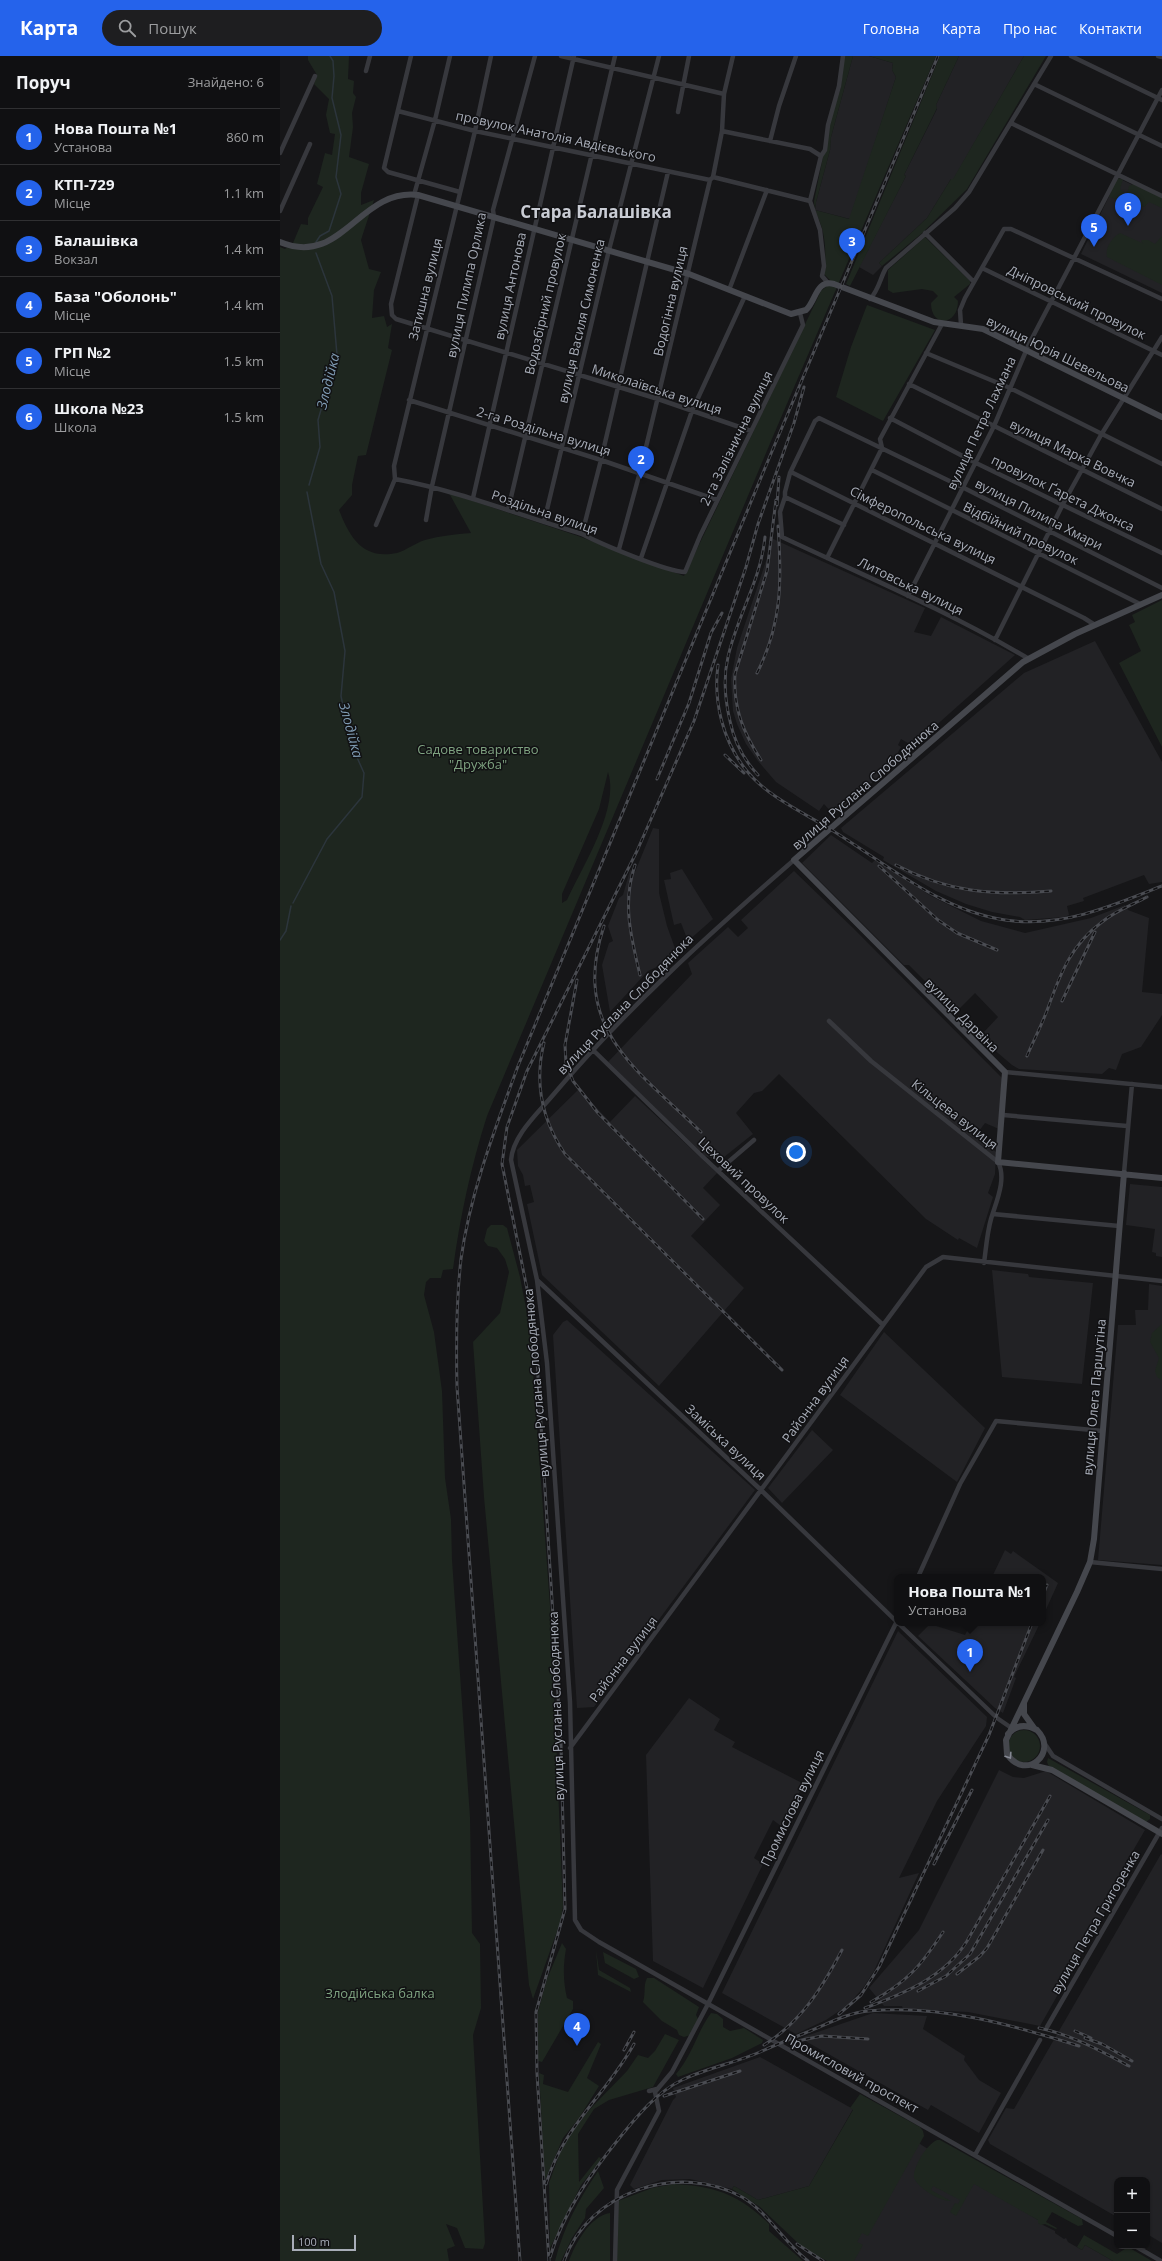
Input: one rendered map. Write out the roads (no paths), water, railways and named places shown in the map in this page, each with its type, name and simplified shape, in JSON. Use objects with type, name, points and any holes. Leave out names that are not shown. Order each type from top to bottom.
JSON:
[{"type":"street","points":[[366,71],[370,56]]},
{"type":"street","points":[[411,56],[384,168],[388,172],[460,192]]},
{"type":"street","points":[[416,195],[450,56]]},
{"type":"street","name":"Затишна вулиця","points":[[376,525],[395,479],[394,466],[475,131],[491,56]]},
{"type":"street","name":"вулиця Пилипа Орлика","points":[[426,520],[432,486],[450,414],[494,217],[493,210],[514,138],[534,56]]},
{"type":"street","points":[[561,56],[724,94]]},
{"type":"street","name":"Водозбірний провулок","points":[[508,510],[615,56]]},
{"type":"street","name":"вулиця Василя Симоненка","points":[[544,522],[581,376],[609,250],[659,56]]},
{"type":"street","points":[[678,112],[689,56]]},
{"type":"street","name":"Водогінна вулиця","points":[[619,549],[640,472],[711,179],[722,131],[724,94],[733,56]]},
{"type":"street","points":[[770,141],[779,106],[796,56]]},
{"type":"street","points":[[280,242],[298,248],[323,245],[339,236],[375,205],[393,196],[416,195],[456,205],[689,274],[785,312],[798,314],[809,308],[820,288],[828,283],[822,276],[824,266],[820,230],[810,201],[839,86],[843,56]]},
{"type":"street","points":[[870,299],[877,291],[880,276],[886,268],[955,208],[969,192],[1051,56]]},
{"type":"street","points":[[1071,56],[1160,99]]},
{"type":"street","points":[[1158,56],[1162,58]]},
{"type":"street","name":"вулиця Антонова","points":[[473,498],[507,352],[533,229],[555,147],[574,58]]},
{"type":"street","points":[[280,153],[315,76]]},
{"type":"street","points":[[1034,84],[1162,146]]},
{"type":"street","name":"вулиця Петра Лахмана","points":[[908,596],[964,488],[994,426],[1026,350],[1138,134],[1160,99],[1162,90]]},
{"type":"street","name":"провулок Анатолія Авдієвського","points":[[398,111],[475,131],[514,138],[668,172],[768,190],[810,201]]},
{"type":"street","points":[[1011,123],[1162,196]]},
{"type":"street","points":[[722,131],[810,149],[821,156]]},
{"type":"street","points":[[280,210],[310,144]]},
{"type":"street","points":[[582,534],[601,460],[646,261],[668,172]]},
{"type":"street","points":[[729,290],[768,190]]},
{"type":"street","name":"Миколаївська вулиця","points":[[416,195],[391,304],[392,315],[396,319],[658,399],[751,431]]},
{"type":"street","points":[[961,325],[960,310],[1004,229],[1011,229],[1162,299]]},
{"type":"street","points":[[925,233],[974,282]]},
{"type":"street","name":"Дніпровський провулок","points":[[982,268],[1162,355]]},
{"type":"street","name":"вулиця Юрія Шевельова","points":[[828,283],[942,324],[961,325],[983,329],[1162,417]]},
{"type":"street","points":[[641,558],[692,411],[745,296]]},
{"type":"street","name":"2-га Залізнична вулиця","points":[[685,572],[717,500],[803,325],[798,314]]},
{"type":"street","points":[[827,558],[882,448],[880,438],[942,324]]},
{"type":"street","points":[[995,640],[1062,504],[1101,435],[1162,337]]},
{"type":"street","points":[[926,353],[1010,388],[1101,435],[1162,464]]},
{"type":"street","name":"вулиця Марка Вовчка","points":[[909,384],[1162,509]]},
{"type":"street","name":"2-га Роздільна вулиця","points":[[409,400],[640,472],[717,500]]},
{"type":"street","name":"вулиця Пилипа Хмари","points":[[790,473],[815,421],[819,418],[1162,586]]},
{"type":"street","name":"провулок Ґарета Джонса","points":[[890,418],[976,463],[1162,553]]},
{"type":"street","name":"Відбійний провулок","points":[[872,470],[1140,604]]},
{"type":"street","points":[[790,473],[786,497],[844,525]]},
{"type":"street","name":"Сімферопольська вулиця","points":[[790,473],[936,542],[1092,621],[1095,625]]},
{"type":"street","name":"Роздільна вулиця","points":[[395,479],[432,486],[473,498],[582,534],[641,558],[680,572],[685,572]]},
{"type":"street","name":"Литовська вулиця","points":[[786,497],[780,512],[782,537],[908,596],[1029,659]]},
{"type":"street","name":"вулиця Руслана Слободянюка","points":[[578,1927],[574,1910],[569,1686],[547,1363],[537,1280],[511,1160],[513,1148],[538,1113],[593,1050],[681,960],[794,860],[1029,659],[1095,625],[1162,595]]},
{"type":"street","name":"вулиця Дарвіна","points":[[794,860],[1005,1072]]},
{"type":"street","name":"Кільцева вулиця","points":[[829,1021],[871,1061],[998,1162],[1162,1178]]},
{"type":"street","name":"Цеховий провулок","points":[[593,1050],[702,1156],[719,1170],[883,1326]]},
{"type":"street","points":[[984,1263],[991,1219],[1000,1190],[1002,1168],[998,1162],[1003,1115],[1005,1072],[1162,1087]]},
{"type":"street","name":"вулиця Олега Паршутіна","points":[[1011,1731],[1025,1697],[1074,1598],[1090,1562],[1094,1540],[1127,1126],[1132,1084]]},
{"type":"street","points":[[1003,1115],[1127,1126]]},
{"type":"street","points":[[719,1170],[754,1140]]},
{"type":"street","points":[[993,1214],[1119,1226]]},
{"type":"street","name":"Районна вулиця","points":[[570,1748],[762,1491],[883,1326],[918,1275],[933,1261],[943,1257],[984,1263],[1162,1281]]},
{"type":"street","name":"Заміська вулиця","points":[[537,1280],[762,1491],[894,1619]]},
{"type":"street","points":[[919,1574],[960,1484],[996,1421],[1103,1431]]},
{"type":"street","points":[[1090,1562],[1162,1569]]},
{"type":"street","name":"Промислова вулиця","points":[[657,2090],[672,2072],[708,2004],[895,1626]]},
{"type":"street","name":"Заміська вулиця","points":[[901,1626],[1011,1731]]},
{"type":"street","name":"вулиця Олега Паршутіна","points":[[1025,1697],[1024,1714],[1037,1730]]},
{"type":"street","points":[[1161,1832],[1048,1768],[1016,1764],[1006,1754],[1005,1747],[1011,1731],[1025,1726],[1037,1730],[1047,1749],[1053,1756],[1162,1819]]},
{"type":"street","points":[[1043,1739],[1045,1762],[1048,1768]]},
{"type":"street","points":[[1028,1765],[1039,1760],[1044,1750]]},
{"type":"street","name":"вулиця Петра Григоренка","points":[[1047,2027],[1161,1832]]},
{"type":"street","name":"Промисловий проспект","points":[[578,1927],[599,1942],[1114,2234]]},
{"type":"street","points":[[975,2155],[1040,2040]]},
{"type":"street","points":[[615,2261],[617,2190],[659,2111],[655,2095],[657,2090],[649,2091]]},
{"type":"street","points":[[1140,2249],[1161,2261]]},
{"type":"waterway","name":"Злодійка","points":[[316,242],[320,236],[329,231],[341,194],[336,177],[341,135],[332,98],[334,76],[333,61],[330,56]]},
{"type":"waterway","name":"Злодійка","points":[[309,485],[320,447],[318,420],[337,355],[332,296],[316,253]]},
{"type":"waterway","name":"Злодійка","points":[[293,903],[327,839],[362,797],[364,773],[351,744],[341,696],[345,651],[334,592],[321,564],[307,492]]},
{"type":"waterway","name":"Злодійка","points":[[280,940],[286,931],[291,906]]},
{"type":"railway","points":[[520,2261],[457,1387],[457,1307],[461,1259],[465,1234],[470,1210],[484,1161],[518,1066],[765,468],[938,56]]},
{"type":"railway","points":[[549,2261],[537,2074],[536,2012],[565,1909],[561,1744],[535,1329],[502,1164],[507,1127],[527,1071],[637,851],[694,721],[746,567],[758,524],[794,423],[804,387]]},
{"type":"railway","points":[[777,505],[779,477]]},
{"type":"railway","points":[[761,760],[749,740],[740,719],[736,698],[735,674],[767,571],[776,500]]},
{"type":"railway","points":[[757,673],[765,655],[776,619],[780,583],[778,526]]},
{"type":"railway","points":[[758,775],[744,757],[734,736],[727,705],[725,681],[726,665],[732,642],[759,568],[765,537]]},
{"type":"railway","points":[[657,779],[689,703],[711,633],[722,613]]},
{"type":"railway","points":[[718,665],[717,693],[726,734],[738,759],[754,779],[783,801],[939,898],[963,909],[988,917],[1034,922],[1071,917],[1108,907],[1162,886]]},
{"type":"railway","points":[[725,755],[744,773]]},
{"type":"railway","points":[[635,865],[631,879],[628,906],[631,934],[640,975]]},
{"type":"railway","points":[[896,865],[934,881],[971,890],[1009,893],[1051,891]]},
{"type":"railway","points":[[879,866],[938,920],[957,933],[997,950]]},
{"type":"railway","points":[[1027,1056],[1063,970],[1075,949],[1107,918],[1147,897]]},
{"type":"railway","points":[[604,926],[596,962],[596,992],[603,1019],[615,1044],[633,1066],[701,1132]]},
{"type":"railway","points":[[1062,1001],[1095,932]]},
{"type":"railway","points":[[577,980],[565,1045],[566,1063],[573,1081],[598,1113],[703,1219]]},
{"type":"railway","points":[[544,1043],[540,1072],[542,1101],[551,1128],[565,1154],[782,1370]]},
{"type":"railway","points":[[839,2014],[861,1995],[879,1967],[989,1735],[1031,1626]]},
{"type":"railway","points":[[934,1864],[972,1790]]},
{"type":"railway","points":[[865,2008],[894,1997],[922,1983],[947,1965],[958,1954],[967,1941],[1050,1796]]},
{"type":"railway","points":[[918,1991],[946,1976],[970,1954],[1048,1820]]},
{"type":"railway","points":[[957,1974],[980,1956],[987,1948],[1043,1850]]},
{"type":"railway","points":[[871,2002],[904,1980],[920,1964],[943,1932]]},
{"type":"railway","points":[[764,2045],[777,2036],[800,2015],[827,1978],[842,1950]]},
{"type":"railway","points":[[550,2257],[571,2208],[589,2178],[610,2150],[634,2120],[656,2097],[673,2085],[692,2076],[750,2056],[852,2014],[868,2011],[895,2010],[949,2013],[1002,2024],[1079,2046]]},
{"type":"railway","points":[[1039,2028],[1074,2039],[1129,2066]]},
{"type":"railway","points":[[1075,2031],[1091,2038]]},
{"type":"railway","points":[[624,2050],[634,2032]]},
{"type":"railway","points":[[797,2041],[822,2036],[868,2039]]},
{"type":"railway","points":[[1085,2038],[1102,2044],[1132,2061]]},
{"type":"railway","points":[[546,2184],[554,2163],[574,2127],[611,2080],[634,2044]]},
{"type":"railway","points":[[664,2096],[740,2071]]},
{"type":"railway","points":[[564,2261],[576,2237],[593,2217],[615,2201],[639,2190],[665,2183],[691,2182],[718,2187],[742,2197],[760,2211],[791,2246],[808,2261]]},
{"type":"railway","points":[[797,2244],[823,2261]]},
{"type":"place","name":"Школа №23","points":[[1128,226]]},
{"type":"place","name":"ГРП №2","points":[[1094,247]]},
{"type":"place","name":"Балашівка","points":[[852,261]]},
{"type":"place","name":"КТП-729","points":[[641,479]]},
{"type":"place","name":"Нова Пошта №1","points":[[970,1672]]},
{"type":"place","name":"База \"Оболонь\"","points":[[577,2046]]},
{"type":"district","name":"Стара Балашівка","points":[[596,212]]},
{"type":"park label","name":"Садове товариство \"Дружба\"","points":[[478,756]]},
{"type":"park label","name":"Злодійська балка","points":[[380,1993]]}]
